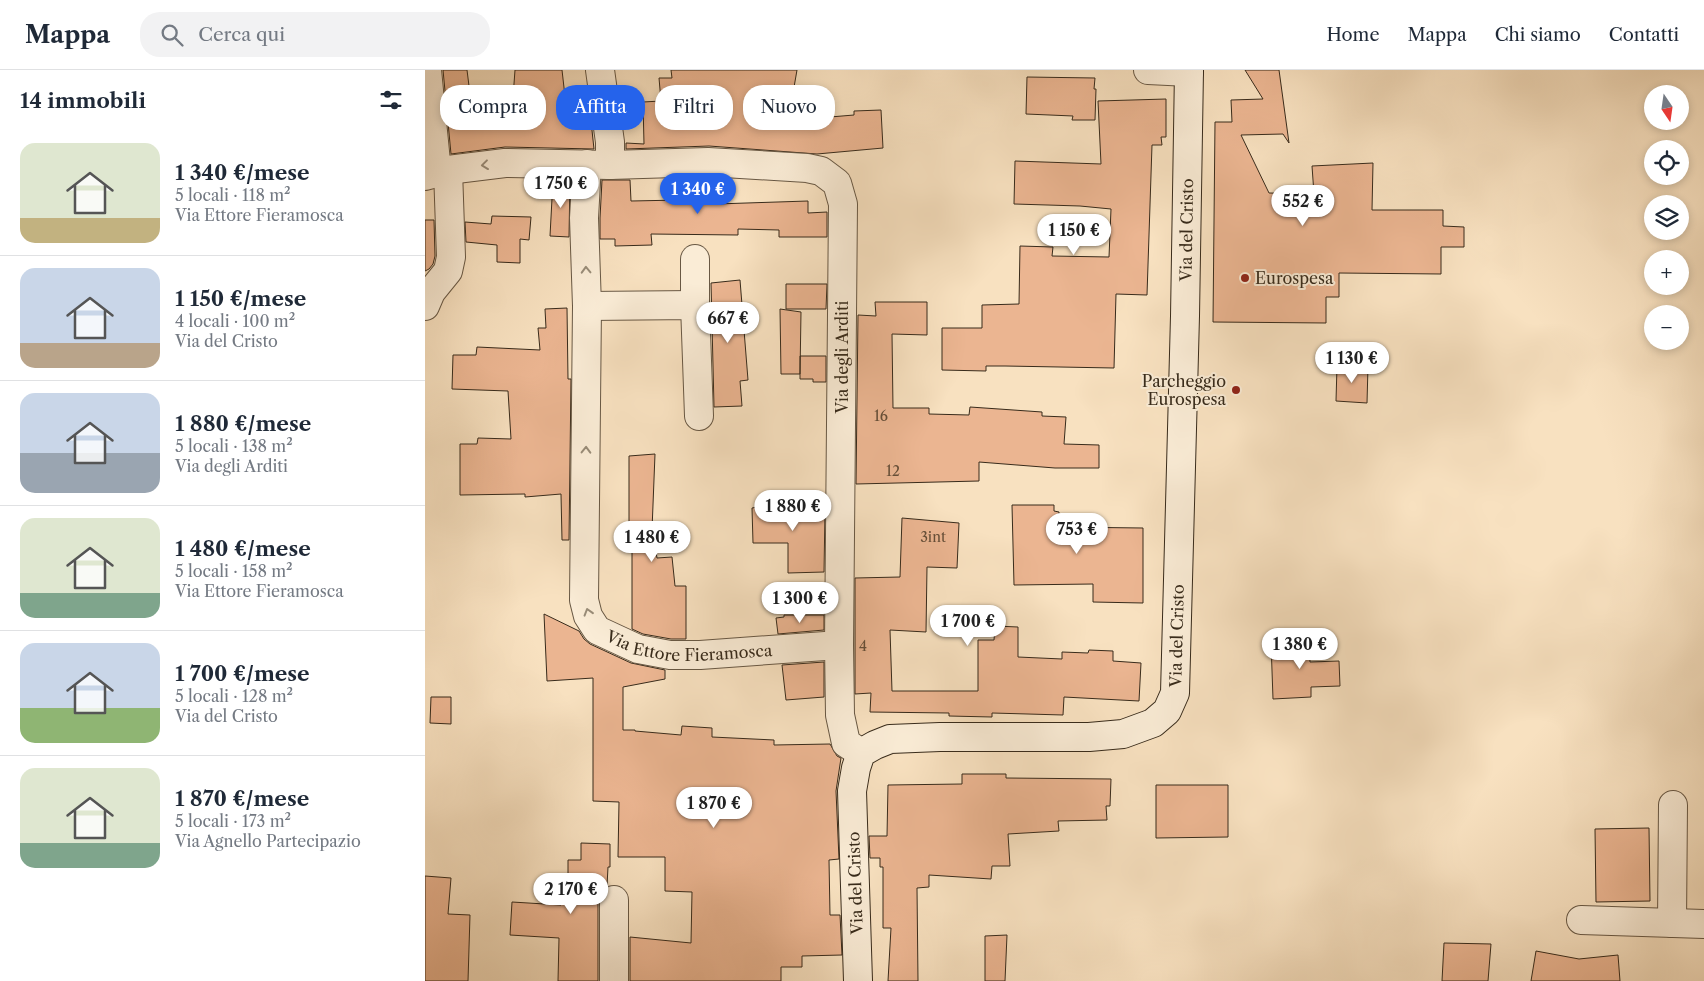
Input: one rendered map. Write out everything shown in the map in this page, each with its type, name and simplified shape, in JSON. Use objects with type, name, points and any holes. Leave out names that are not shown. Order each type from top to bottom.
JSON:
[{"type":"street","points":[[425,306],[431,292],[448,271],[451,257],[437,173],[427,70]]},
{"type":"street","points":[[598,164],[610,142],[601,70]]},
{"type":"street","name":"Via del Cristo","points":[[858,981],[853,791],[856,768],[861,754],[875,745],[889,740],[940,736],[1089,738],[1123,734],[1153,723],[1167,711],[1175,693],[1189,71],[1148,70]]},
{"type":"street","name":"Via degli Arditi","points":[[437,173],[505,163],[708,162],[807,168],[821,171],[837,183],[843,204],[840,715],[846,743],[861,754]]},
{"type":"street","name":"Via Ettore Fieramosca","points":[[598,164],[584,218],[587,306],[585,600],[587,616],[597,630],[638,648],[670,655],[699,655],[839,645]]},
{"type":"street","points":[[695,260],[699,416]]},
{"type":"street","points":[[587,306],[695,305]]},
{"type":"street","points":[[1672,923],[1673,805]]},
{"type":"street","points":[[614,900],[615,981]]},
{"type":"street","points":[[1581,920],[1704,924]]},
{"type":"building","points":[[443,70],[467,70],[469,85],[444,85]]},
{"type":"building","points":[[515,70],[562,70],[564,85],[556,85],[556,130],[592,130],[594,149],[505,147],[451,154],[449,130],[546,130],[546,85],[514,85]]},
{"type":"building","points":[[671,70],[797,70],[794,85],[743,85],[743,130],[835,130],[835,117],[854,115],[854,111],[881,110],[883,148],[817,154],[709,146],[626,149],[626,143],[644,144],[645,102],[655,101],[655,130],[733,130],[733,85],[660,85],[659,78],[672,78]]},
{"type":"building","points":[[1245,70],[1279,70],[1289,143],[1283,134],[1241,135],[1269,193],[1314,194],[1312,166],[1373,163],[1372,210],[1443,210],[1443,226],[1464,227],[1464,247],[1441,247],[1441,274],[1339,273],[1339,297],[1326,297],[1326,323],[1213,322],[1215,122],[1232,122],[1231,100],[1263,99]]},
{"type":"building","points":[[1027,77],[1095,78],[1095,120],[1072,120],[1073,116],[1026,114]]},
{"type":"building","points":[[1166,99],[1166,137],[1161,137],[1162,145],[1152,145],[1147,295],[1116,294],[1114,368],[986,366],[986,371],[942,370],[942,328],[982,328],[982,305],[1019,304],[1020,246],[1053,247],[1052,256],[1109,257],[1111,209],[1014,204],[1015,161],[1101,164],[1098,101]]},
{"type":"building","points":[[716,178],[716,204],[808,201],[808,213],[827,212],[827,237],[779,237],[779,230],[738,229],[738,235],[651,234],[652,245],[615,246],[615,239],[600,239],[602,180],[630,180],[631,201],[680,200],[678,179]]},
{"type":"building","points":[[553,180],[570,180],[569,237],[550,236]]},
{"type":"building","points":[[492,216],[531,217],[529,240],[520,239],[520,263],[497,262],[497,245],[466,242],[465,222],[491,224]]},
{"type":"building","points":[[425,220],[434,220],[435,256],[433,264],[425,271]]},
{"type":"building","points":[[740,280],[748,380],[740,381],[742,406],[714,407],[711,283]]},
{"type":"building","points":[[786,284],[827,284],[826,309],[786,309]]},
{"type":"building","points":[[875,302],[927,302],[927,335],[892,334],[893,408],[929,408],[929,414],[969,415],[970,407],[1042,412],[1042,416],[1066,417],[1064,444],[1099,445],[1099,468],[1055,468],[979,462],[979,481],[856,484],[858,315],[876,316]]},
{"type":"building","points":[[567,308],[568,379],[571,379],[569,540],[562,540],[561,494],[525,497],[525,494],[460,495],[460,444],[477,444],[478,438],[511,439],[508,391],[452,389],[453,355],[476,355],[477,347],[540,350],[538,328],[546,328],[545,309]]},
{"type":"building","points":[[780,309],[801,312],[800,374],[781,374]]},
{"type":"building","points":[[800,356],[826,356],[826,382],[800,379]]},
{"type":"building","points":[[1337,366],[1368,366],[1367,403],[1336,401]]},
{"type":"building","points":[[655,454],[652,530],[657,558],[672,557],[675,586],[686,586],[686,639],[671,639],[643,634],[632,629],[632,530],[629,530],[629,456]]},
{"type":"building","points":[[763,499],[815,499],[814,510],[825,511],[824,572],[788,573],[788,543],[753,543],[752,508],[763,506]]},
{"type":"building","points":[[1012,505],[1054,505],[1054,511],[1059,512],[1059,527],[1143,528],[1143,603],[1093,602],[1093,584],[1014,585]]},
{"type":"building","points":[[902,518],[959,523],[957,568],[927,567],[926,632],[890,630],[892,691],[978,691],[978,640],[994,640],[995,626],[1018,627],[1018,657],[1062,659],[1062,652],[1088,653],[1089,650],[1113,651],[1113,661],[1141,663],[1139,701],[1064,697],[1063,715],[992,713],[992,717],[949,716],[949,713],[870,712],[871,693],[855,694],[855,578],[900,577]]},
{"type":"building","points":[[544,614],[579,631],[590,644],[631,663],[665,670],[665,679],[623,687],[623,730],[681,735],[682,726],[712,728],[712,737],[774,740],[774,745],[830,744],[837,756],[841,758],[836,791],[839,859],[829,860],[830,915],[840,915],[842,955],[802,956],[802,967],[781,967],[781,981],[630,981],[630,937],[691,943],[692,892],[665,891],[665,857],[618,857],[619,802],[593,801],[593,678],[547,681]]},
{"type":"building","points":[[784,615],[824,615],[824,630],[778,634],[776,618],[784,617]]},
{"type":"building","points":[[1288,637],[1309,637],[1310,662],[1339,661],[1340,686],[1311,687],[1311,697],[1273,699],[1271,642],[1289,642]]},
{"type":"building","points":[[824,662],[824,697],[786,700],[782,665]]},
{"type":"building","points":[[431,697],[451,697],[451,724],[430,723]]},
{"type":"building","points":[[962,774],[1006,774],[1006,778],[1111,779],[1110,806],[1106,806],[1107,820],[1058,821],[1059,831],[1008,834],[1010,866],[992,866],[991,879],[929,875],[929,887],[917,888],[918,981],[888,981],[891,928],[883,928],[883,867],[880,867],[880,858],[870,858],[869,836],[887,836],[888,785],[962,784]]},
{"type":"building","points":[[1156,785],[1228,785],[1228,837],[1156,838]]},
{"type":"building","points":[[1649,828],[1650,901],[1596,902],[1595,829]]},
{"type":"building","points":[[581,843],[610,844],[610,867],[608,867],[607,886],[601,892],[598,900],[598,981],[558,981],[559,938],[510,935],[512,902],[561,905],[561,888],[568,888],[568,860],[581,860]]},
{"type":"building","points":[[425,876],[451,878],[448,914],[470,915],[468,981],[425,981]]},
{"type":"building","points":[[1007,935],[1005,981],[985,981],[985,936]]},
{"type":"building","points":[[1444,943],[1491,944],[1488,981],[1442,981]]},
{"type":"building","points":[[1536,951],[1579,959],[1618,955],[1620,981],[1531,981]]},
{"type":"place","name":"Eurospesa","points":[[1245,278]]},
{"type":"place","name":"Parcheggio Eurospesa","points":[[1236,390]]}]
